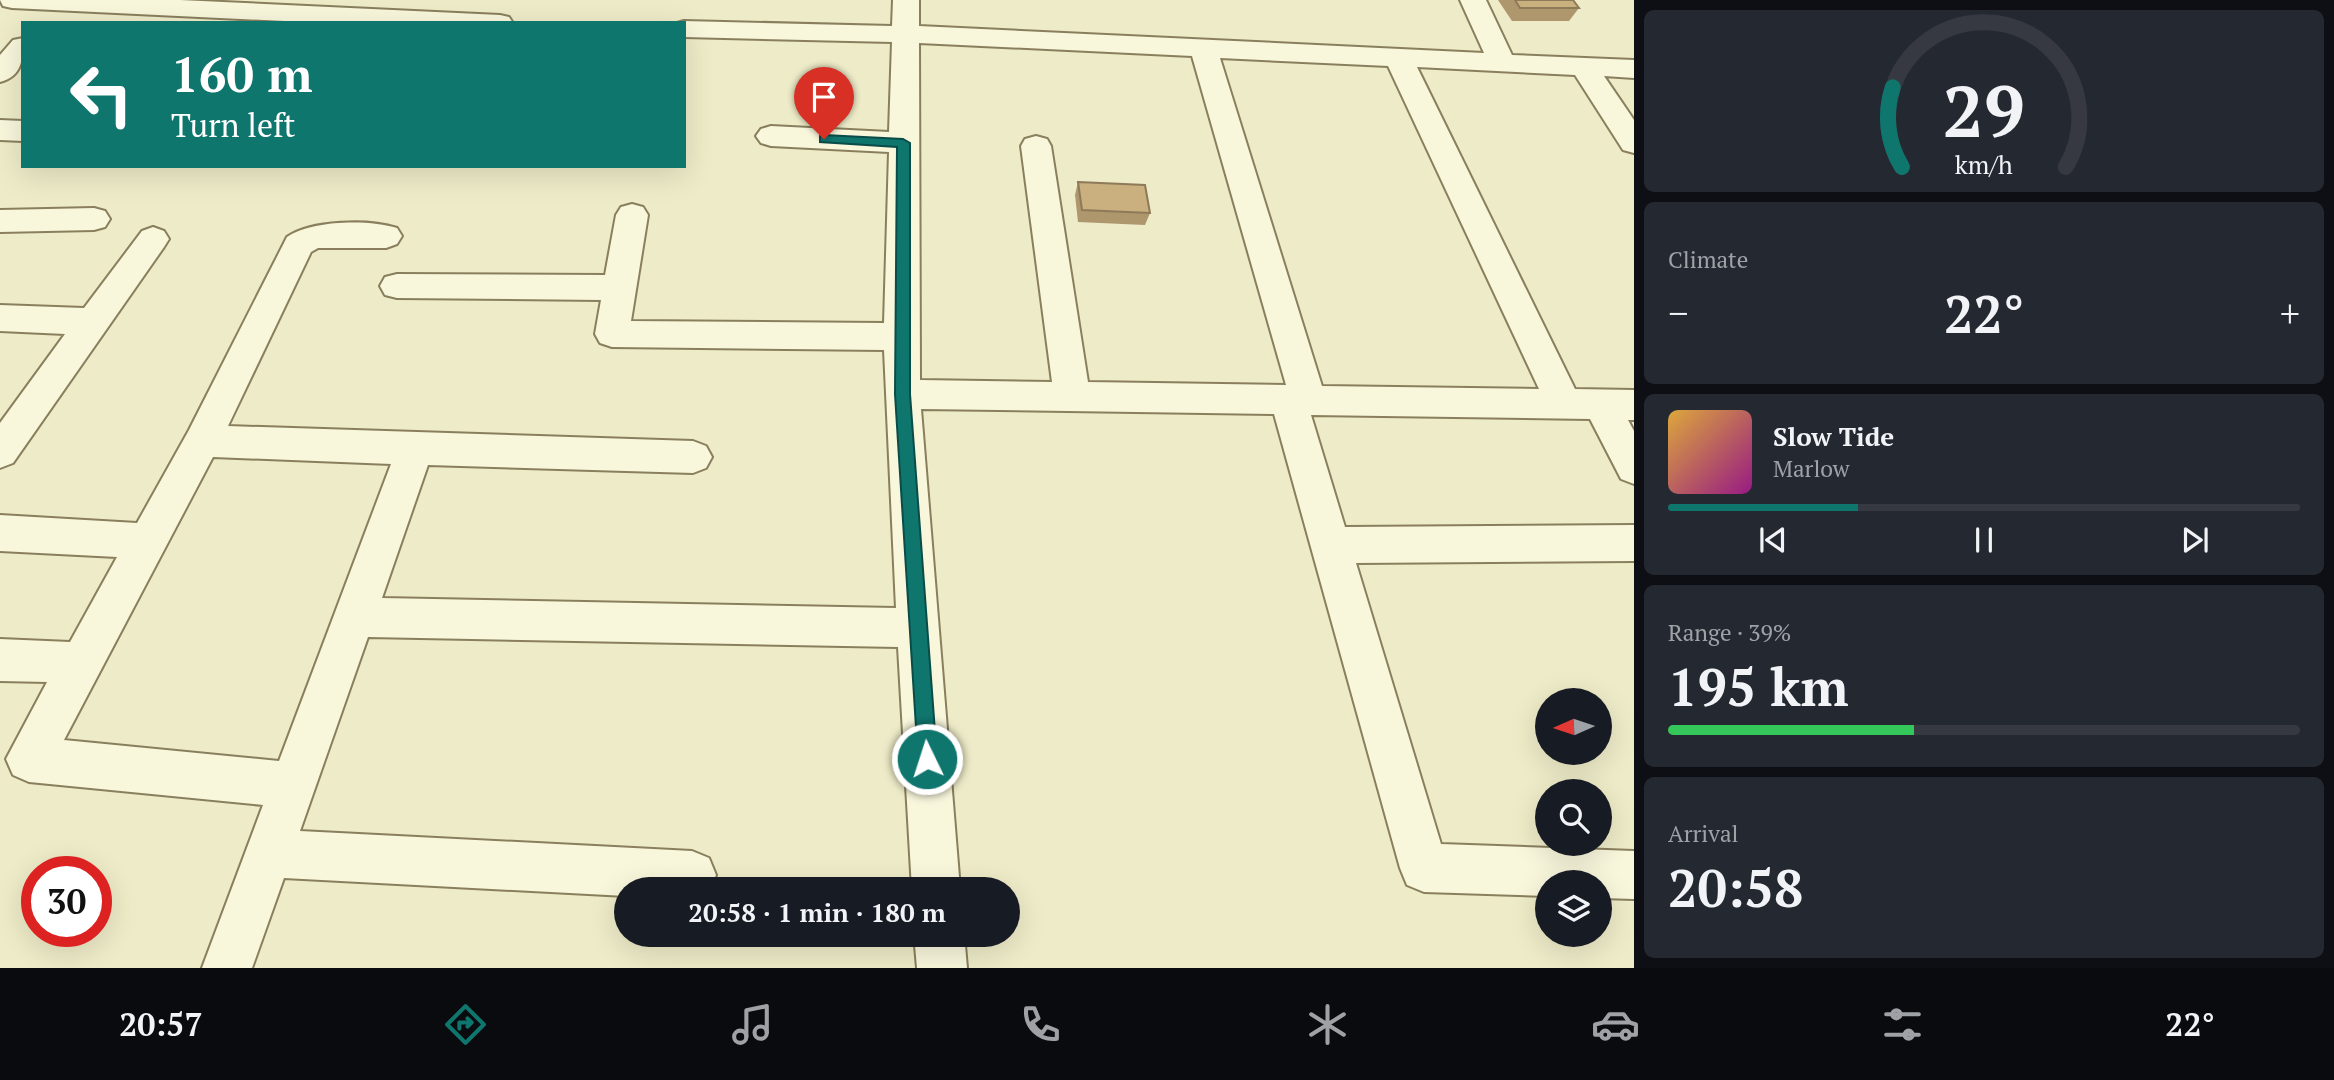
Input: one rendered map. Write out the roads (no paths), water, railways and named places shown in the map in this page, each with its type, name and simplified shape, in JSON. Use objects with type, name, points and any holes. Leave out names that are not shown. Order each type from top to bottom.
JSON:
[{"type":"street","points":[[12,0],[458,21]]},
{"type":"street","points":[[1473,0],[1502,62]]},
{"type":"street","points":[[44,21],[60,2]]},
{"type":"street","points":[[905,17],[902,394],[935,877]]},
{"type":"street","points":[[686,29],[905,17],[1203,48],[1634,69]]},
{"type":"street","points":[[0,73],[21,48]]},
{"type":"street","points":[[1203,48],[1298,400],[1330,545],[1424,868],[1634,875]]},
{"type":"street","points":[[1398,57],[1564,403]]},
{"type":"street","points":[[1583,66],[1634,143]]},
{"type":"street","points":[[0,130],[21,131]]},
{"type":"street","points":[[771,136],[903,143]]},
{"type":"street","points":[[1036,146],[1072,397]]},
{"type":"street","points":[[632,215],[611,334],[901,337]]},
{"type":"street","points":[[0,221],[94,219]]},
{"type":"street","points":[[293,785],[29,759],[202,441],[298,245],[317,236],[386,236]]},
{"type":"street","points":[[0,452],[153,239]]},
{"type":"street","points":[[397,286],[619,288]]},
{"type":"street","points":[[0,318],[93,322]]},
{"type":"street","points":[[902,394],[1618,404],[1634,468]]},
{"type":"street","points":[[202,441],[693,457]]},
{"type":"street","points":[[227,968],[415,449]]},
{"type":"street","points":[[0,533],[148,541]]},
{"type":"street","points":[[1330,545],[1634,543]]},
{"type":"street","points":[[354,617],[918,628]]},
{"type":"street","points":[[0,660],[81,663]]},
{"type":"street","points":[[268,853],[692,874]]},
{"type":"street","points":[[940,947],[942,968]]}]
